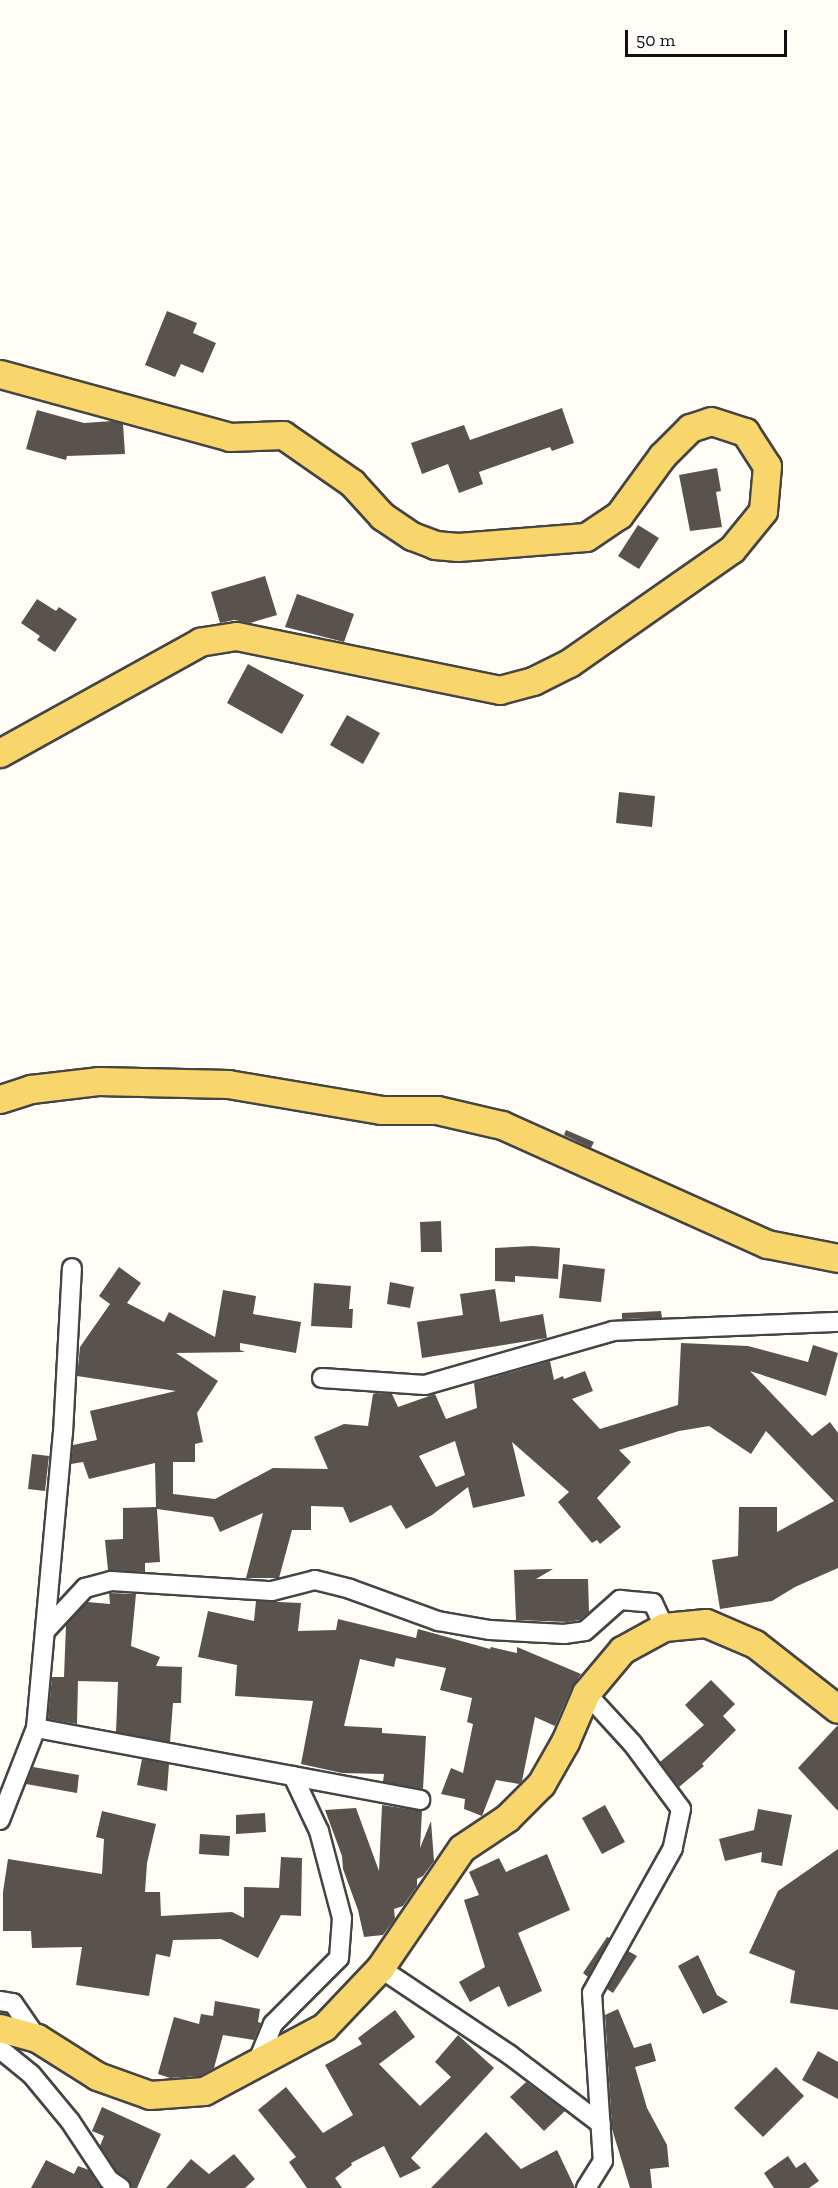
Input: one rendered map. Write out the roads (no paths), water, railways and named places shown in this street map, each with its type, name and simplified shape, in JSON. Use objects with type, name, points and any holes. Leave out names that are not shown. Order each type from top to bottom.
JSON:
[{"type":"main road","points":[[0,374],[230,437],[283,435],[314,453],[352,483],[382,516],[412,536],[435,545],[458,547],[586,537],[619,515],[662,456],[690,428],[711,421],[745,432],[767,466],[763,511],[732,549],[569,663],[532,681],[500,690],[236,636],[200,642],[0,753]]},
{"type":"main road","points":[[0,1099],[31,1089],[98,1081],[228,1084],[381,1110],[437,1110],[502,1125],[767,1244],[838,1258]]},
{"type":"main road","points":[[0,2028],[37,2038],[97,2076],[150,2095],[204,2091],[324,2027],[380,1968],[462,1848],[507,1818],[542,1784],[565,1742],[586,1693],[622,1650],[664,1627],[706,1623],[755,1644],[838,1709]]},
{"type":"street","points":[[0,1820],[36,1728],[63,1433],[72,1268]]},
{"type":"street","points":[[322,1378],[425,1385],[613,1331],[838,1322]]},
{"type":"street","points":[[45,1631],[85,1588],[111,1581],[272,1591],[315,1580],[350,1589],[438,1621],[490,1630],[564,1634],[585,1631],[620,1600],[653,1603],[664,1627]]},
{"type":"street","points":[[586,1693],[632,1743],[681,1809],[673,1848],[591,1993],[603,2162],[586,2188]]},
{"type":"street","points":[[36,1728],[420,1800]]},
{"type":"street","points":[[257,2064],[273,2024],[339,1958],[342,1918],[319,1831],[293,1776]]},
{"type":"street","points":[[380,1968],[510,2055],[601,2124]]},
{"type":"street","points":[[0,2001],[13,2003],[37,2038]]},
{"type":"street","points":[[0,2049],[31,2074],[70,2121],[109,2180],[121,2188]]}]
